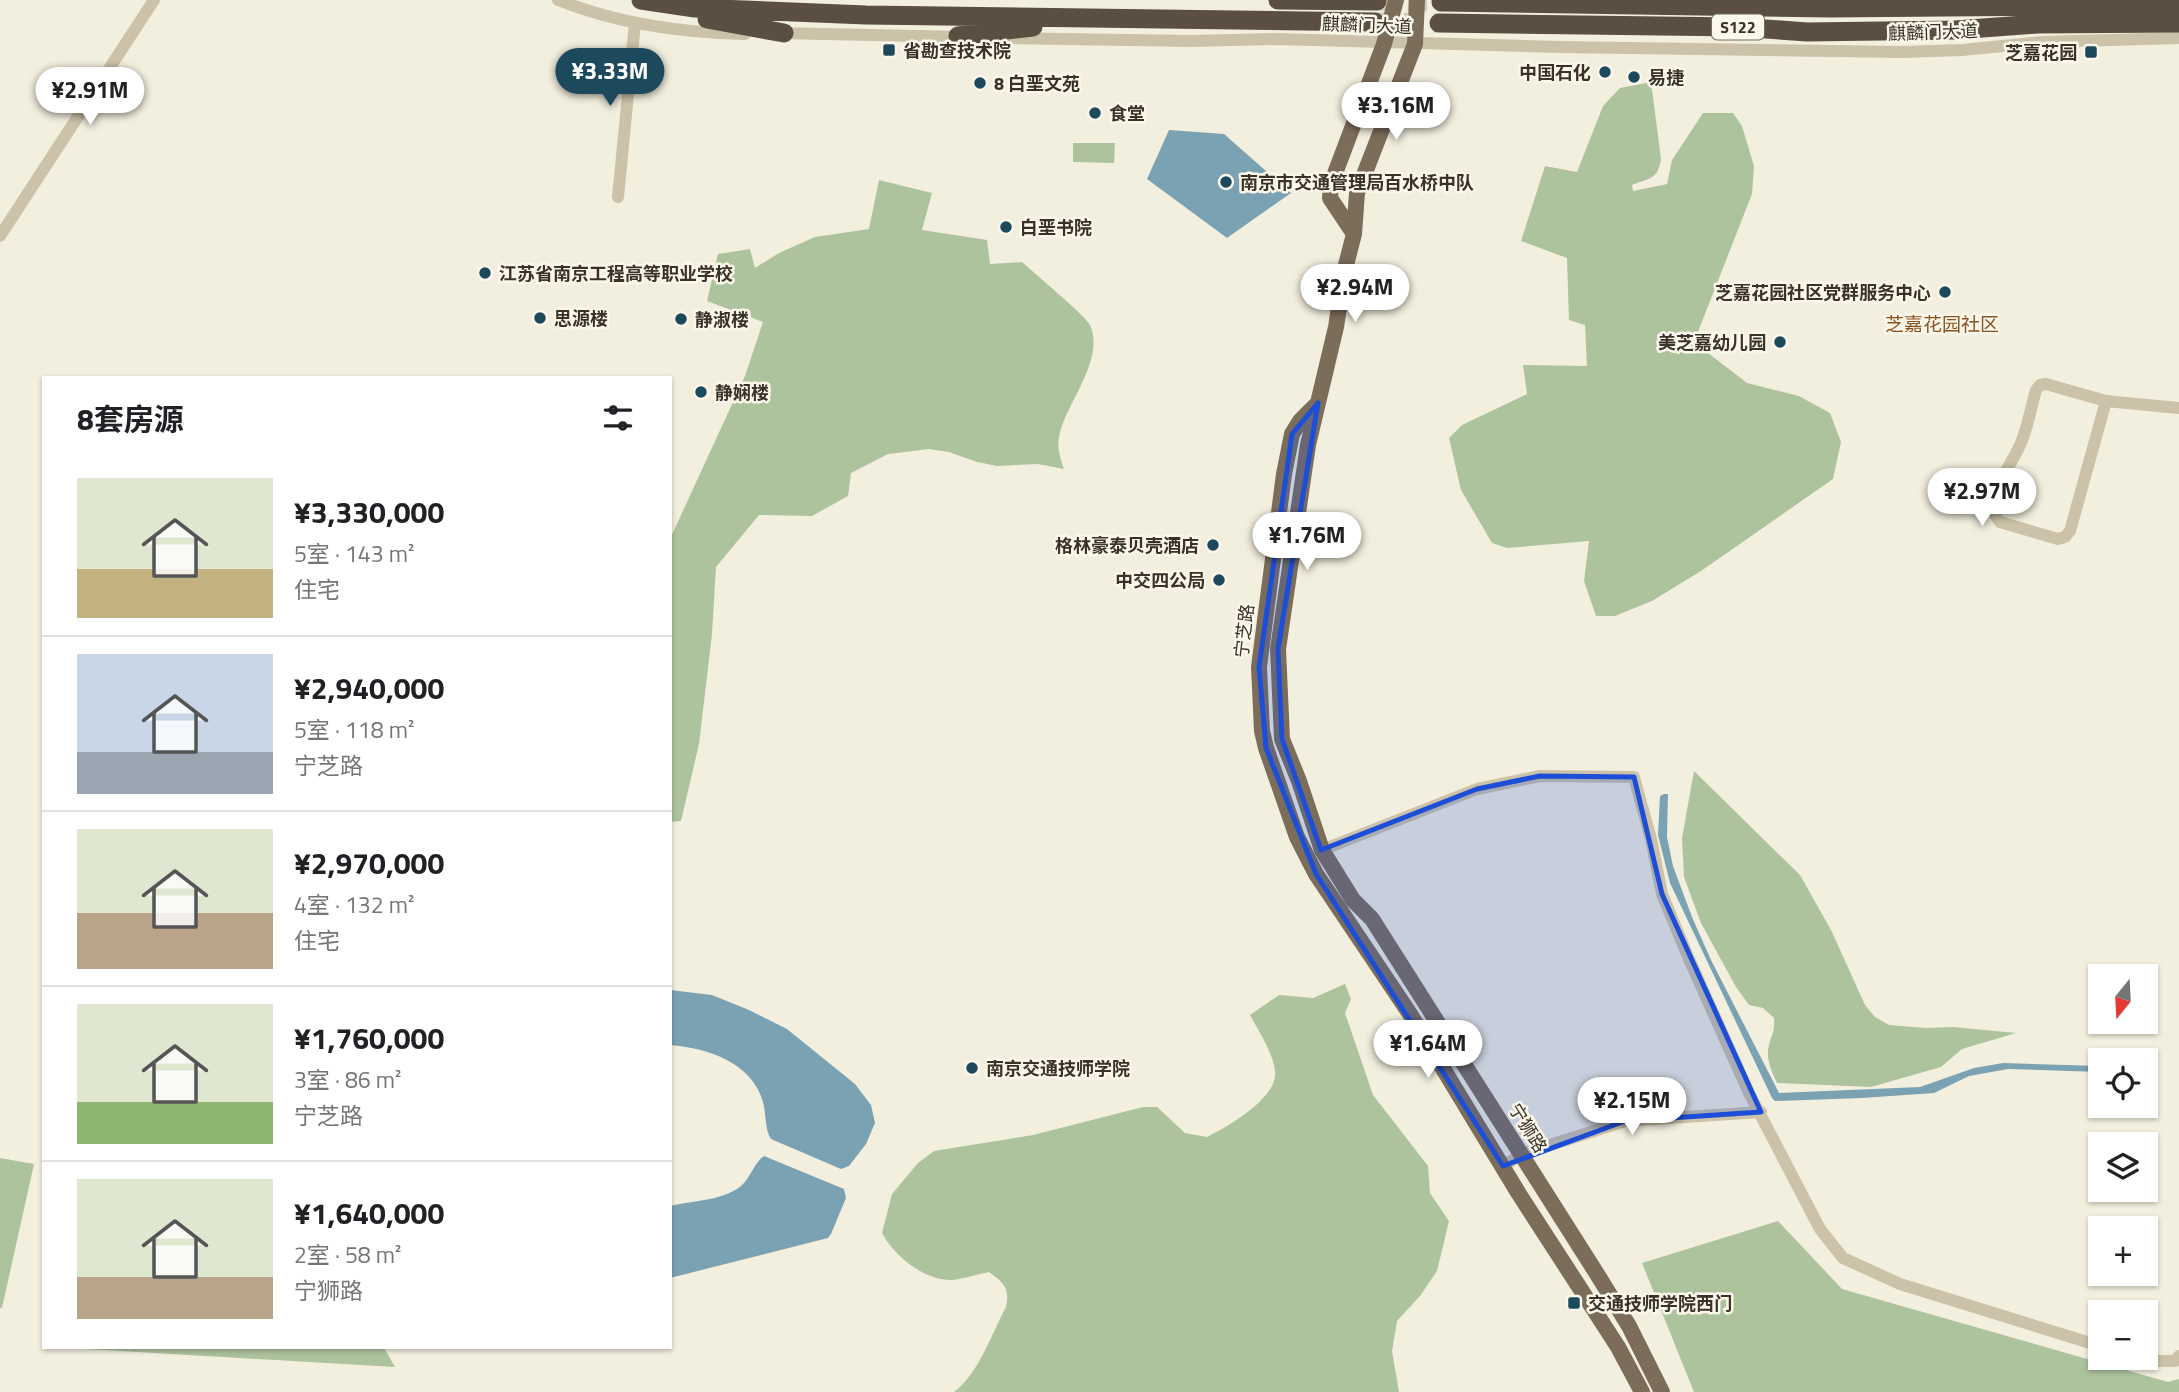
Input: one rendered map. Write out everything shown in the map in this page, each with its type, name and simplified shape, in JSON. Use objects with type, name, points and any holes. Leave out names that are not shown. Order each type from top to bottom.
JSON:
[{"type":"highway","points":[[635,0],[696,17],[785,33]]},
{"type":"highway","points":[[641,0],[695,8],[769,11],[1092,20],[1260,19],[1376,22]]},
{"type":"highway","points":[[1278,0],[1386,1]]},
{"type":"highway","points":[[1883,0],[1918,7]]},
{"type":"highway","name":"S122","points":[[1441,2],[1918,7],[2179,23]]},
{"type":"highway","name":"S122","points":[[1439,23],[1738,27],[1807,32],[1955,30],[2037,16],[2179,5]]},
{"type":"highway","points":[[958,36],[1092,20]]},
{"type":"main road","name":"宁芝路","points":[[1282,739],[1278,649],[1304,469],[1354,234],[1357,193],[1415,44],[1417,0]]},
{"type":"main road","points":[[1354,234],[1330,198],[1331,184],[1384,44],[1386,1]]},
{"type":"main road","name":"宁芝路","points":[[1318,403],[1300,421],[1292,434],[1284,474],[1259,667],[1262,731],[1266,748],[1297,837],[1316,874],[1410,1014],[1503,1166]]},
{"type":"main road","name":"宁狮路","points":[[1282,739],[1322,850],[1353,901],[1372,919],[1522,1154],[1622,1315],[1662,1392]]},
{"type":"main road","points":[[1503,1166],[1618,1347],[1642,1392]]},
{"type":"street","points":[[0,236],[154,0]]},
{"type":"street","name":"麒麟门大道","points":[[558,0],[594,13],[635,23],[696,31],[1192,41],[1276,38],[1384,44],[1903,52],[1962,50],[2043,42],[2179,38]]},
{"type":"street","points":[[618,197],[635,23]]},
{"type":"street","points":[[2106,401],[2070,531],[2065,537],[2058,539],[2000,522],[1994,516],[1993,509],[2001,479],[2021,443],[2036,390],[2040,385],[2046,384],[2106,401],[2179,408]]},
{"type":"street","points":[[1322,850],[1478,789],[1540,776],[1634,777],[1651,839],[1662,894],[1743,1080],[1820,1229],[1843,1258],[1900,1284],[2088,1342]]},
{"type":"street","points":[[1503,1166],[1522,1154],[1625,1121],[1761,1112]]},
{"type":"street","points":[[2158,1361],[2175,1361],[2179,1356]]},
{"type":"highlighted area","points":[[1318,403],[1278,649],[1282,739],[1321,850],[1477,789],[1540,776],[1634,777],[1662,894],[1761,1112],[1625,1121],[1503,1166],[1316,874],[1266,748],[1259,667],[1292,434]]},
{"type":"green space","points":[[1651,82],[1660,166],[1655,175],[1632,185],[1633,191],[1667,184],[1672,160],[1703,113],[1733,113],[1742,126],[1754,166],[1752,194],[1694,342],[1747,383],[1799,396],[1830,413],[1841,442],[1833,479],[1701,571],[1652,601],[1615,616],[1596,616],[1584,581],[1589,541],[1507,548],[1492,543],[1461,490],[1449,438],[1462,425],[1527,394],[1523,365],[1587,366],[1585,325],[1569,320],[1567,258],[1521,241],[1545,166],[1577,172],[1603,106],[1620,88]]},
{"type":"green space","points":[[1073,143],[1115,143],[1114,163],[1073,162]]},
{"type":"green space","points":[[879,180],[932,193],[922,230],[987,240],[990,264],[1022,262],[1086,320],[1093,339],[1093,353],[1059,437],[1059,453],[1064,469],[1038,464],[997,466],[929,449],[888,454],[851,473],[848,496],[812,516],[759,515],[716,567],[712,634],[699,744],[681,821],[672,822],[672,535],[745,376],[763,322],[707,301],[718,254],[750,249],[755,268],[779,253],[815,237],[869,229]]},
{"type":"green space","points":[[1694,771],[1800,875],[1831,930],[1865,1005],[1875,1017],[1889,1025],[2016,1033],[1962,1049],[1941,1067],[1871,1087],[1777,1083],[1768,1055],[1774,1018],[1763,1008],[1749,1005],[1736,987],[1701,923],[1684,877],[1682,838]]},
{"type":"green space","points":[[1345,984],[1351,999],[1345,1013],[1373,1095],[1428,1166],[1430,1193],[1449,1221],[1437,1271],[1420,1296],[1397,1321],[1392,1351],[1399,1392],[954,1392],[971,1375],[984,1353],[1006,1307],[1007,1295],[1002,1283],[989,1272],[952,1280],[931,1276],[911,1266],[887,1242],[882,1233],[892,1194],[918,1163],[934,1151],[1033,1135],[1143,1107],[1157,1107],[1185,1133],[1207,1137],[1248,1112],[1272,1085],[1275,1076],[1273,1061],[1250,1015],[1279,995],[1313,998]]},
{"type":"green space","points":[[0,1158],[34,1164],[2,1308],[0,1308]]},
{"type":"green space","points":[[1778,1221],[1842,1289],[2088,1359],[2088,1370],[2126,1370],[2168,1382],[2179,1379],[2179,1392],[1694,1392],[1642,1263]]},
{"type":"green space","points":[[86,1349],[385,1349],[395,1367]]},
{"type":"water","points":[[1169,130],[1224,134],[1291,193],[1227,238],[1147,179]]},
{"type":"water","points":[[1668,794],[1667,837],[1673,866],[1692,917],[1779,1093],[1920,1087],[1974,1068],[2003,1063],[2088,1066],[2088,1072],[2008,1069],[1969,1076],[1934,1093],[1775,1101],[1670,883],[1658,835],[1660,796]]},
{"type":"water","points":[[672,990],[712,995],[787,1029],[855,1084],[871,1105],[875,1123],[866,1144],[849,1166],[841,1169],[771,1139],[763,1102],[749,1077],[738,1067],[713,1054],[672,1045]]},
{"type":"water","points":[[764,1156],[844,1189],[846,1198],[831,1234],[828,1238],[672,1277],[672,1206],[710,1199],[737,1189]]},
{"type":"tunnel","points":[[1379,1],[1441,2]]},
{"type":"tunnel","points":[[1375,22],[1439,23]]},
{"type":"place","name":"省勘查技术院","points":[[889,50]]},
{"type":"place","name":"芝嘉花园","points":[[2091,52]]},
{"type":"place","name":"中国石化","points":[[1605,72]]},
{"type":"place","name":"易捷","points":[[1634,77]]},
{"type":"place","name":"8 白垩文苑","points":[[980,83]]},
{"type":"place","name":"食堂","points":[[1095,113]]},
{"type":"place","name":"南京市交通管理局百水桥中队","points":[[1226,182]]},
{"type":"place","name":"白垩书院","points":[[1006,227]]},
{"type":"place","name":"江苏省南京工程高等职业学校","points":[[485,273]]},
{"type":"place","name":"芝嘉花园社区党群服务中心","points":[[1945,292]]},
{"type":"place","name":"思源楼","points":[[540,318]]},
{"type":"place","name":"静淑楼","points":[[681,319]]},
{"type":"place","name":"美芝嘉幼儿园","points":[[1780,342]]},
{"type":"place","name":"静娴楼","points":[[701,392]]},
{"type":"place","name":"格林豪泰贝壳酒店","points":[[1213,545]]},
{"type":"place","name":"中交四公局","points":[[1219,580]]},
{"type":"place","name":"南京交通技师学院","points":[[972,1068]]},
{"type":"place","name":"交通技师学院西门","points":[[1574,1303]]},
{"type":"district","name":"芝嘉花园社区","points":[[1942,323]]}]
